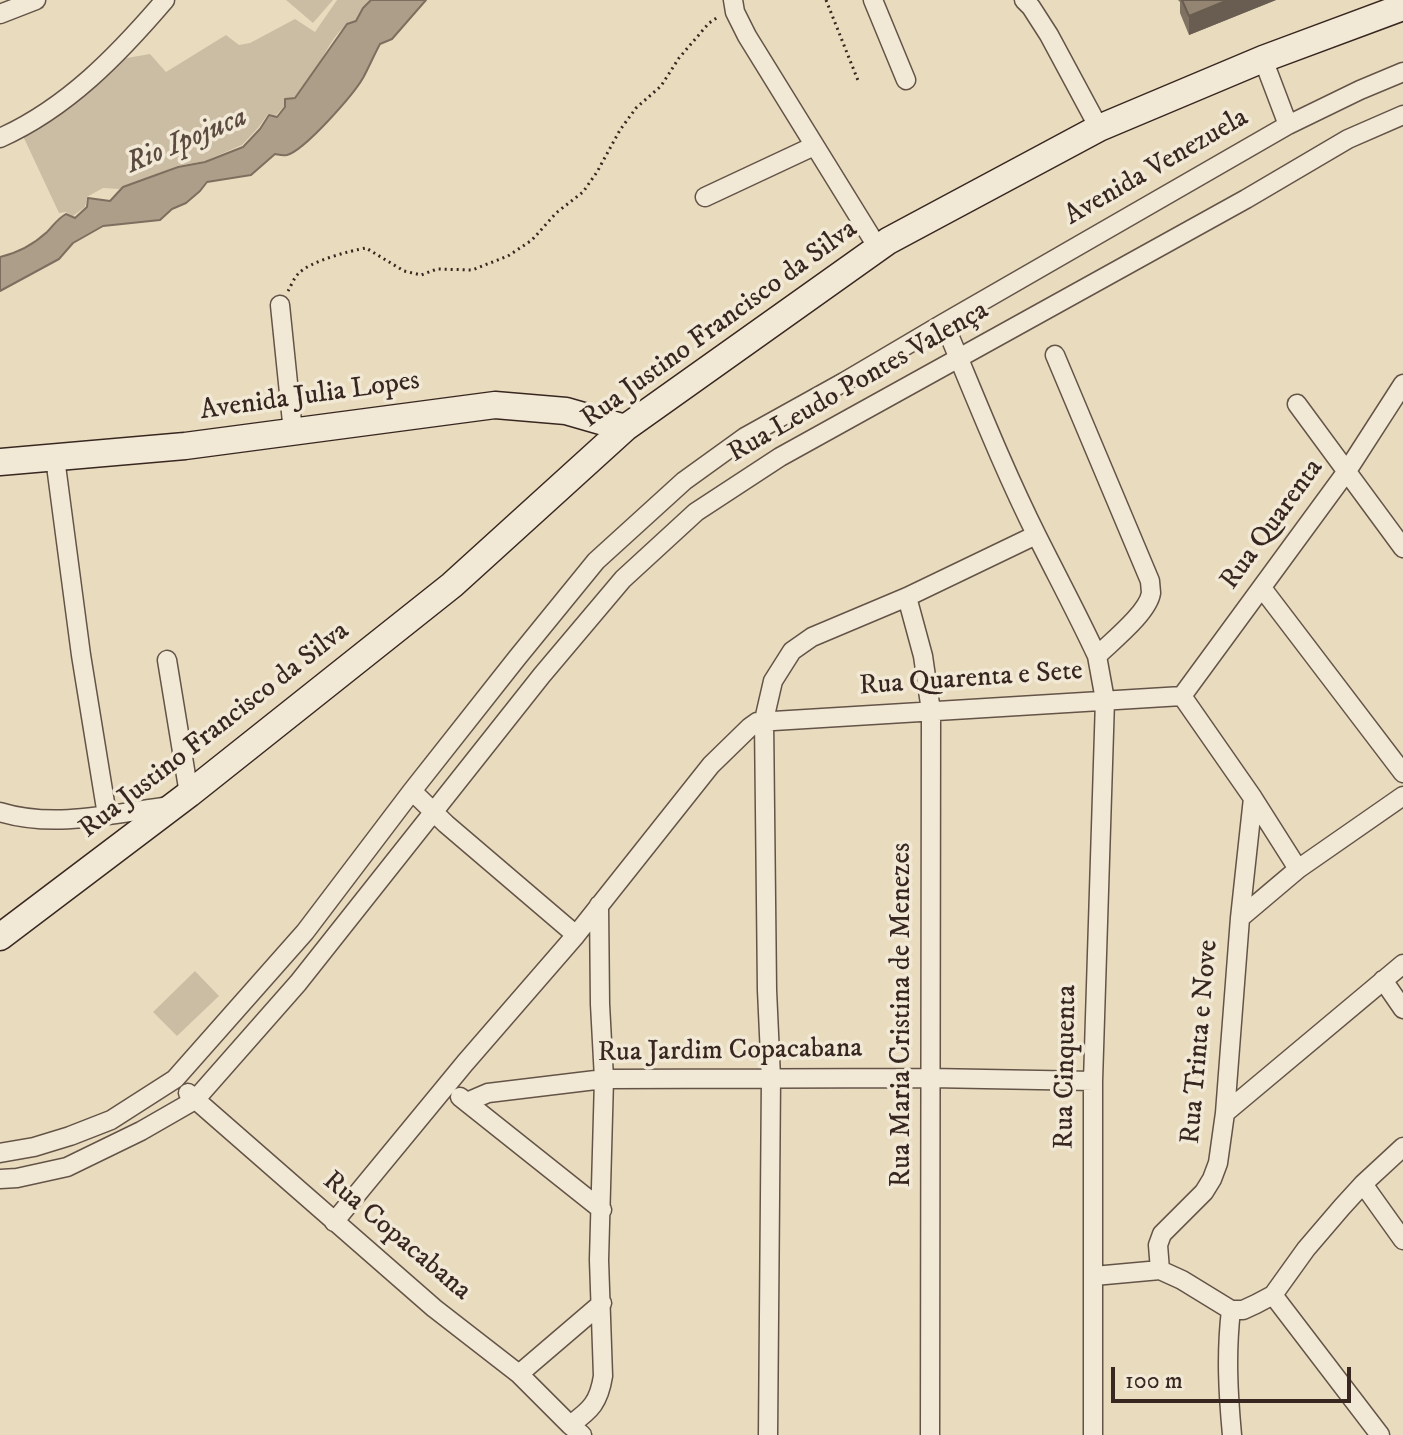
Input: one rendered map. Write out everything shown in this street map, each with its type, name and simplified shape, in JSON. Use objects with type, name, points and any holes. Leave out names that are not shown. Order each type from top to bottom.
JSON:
[{"type":"main road","name":"Rua Justino Francisco da Silva","points":[[0,937],[181,800],[452,585],[625,428],[878,248],[1099,128],[1263,59],[1403,7]]},
{"type":"main road","name":"Avenida Julia Lopes","points":[[0,462],[185,446],[495,405],[566,411],[625,428]]},
{"type":"street","points":[[0,14],[36,0]]},
{"type":"street","points":[[0,138],[27,126],[102,68],[165,0]]},
{"type":"street","points":[[873,0],[906,80]]},
{"type":"street","points":[[1024,0],[1049,35],[1099,128]]},
{"type":"street","points":[[733,3],[747,36],[878,248]]},
{"type":"street","points":[[1263,59],[1288,125]]},
{"type":"street","name":"Avenida Venezuela","points":[[944,323],[1288,125],[1403,72]]},
{"type":"street","name":"Rua Leudo Pontes Valença","points":[[0,1179],[67,1167],[141,1131],[195,1100],[298,983],[542,675],[623,579],[696,512],[780,457],[1246,199],[1348,139],[1403,115]]},
{"type":"street","points":[[705,197],[814,146]]},
{"type":"street","points":[[280,305],[293,432]]},
{"type":"street","points":[[0,1153],[34,1147],[111,1120],[175,1079],[305,932],[412,791],[596,561],[684,481],[745,437],[944,323]]},
{"type":"street","name":"Rua Cinquenta","points":[[944,323],[977,406],[1036,535],[1097,656],[1105,700],[1093,1081],[1093,1435]]},
{"type":"street","points":[[1055,355],[1150,581],[1151,593],[1139,615],[1097,656]]},
{"type":"street","name":"Rua Quarenta","points":[[1182,696],[1347,471],[1403,384]]},
{"type":"street","points":[[1297,404],[1403,548]]},
{"type":"street","points":[[55,458],[81,655],[107,815]]},
{"type":"street","points":[[768,1435],[771,1078],[764,720],[773,681],[792,651],[812,637],[907,597],[1036,535]]},
{"type":"street","points":[[1262,588],[1403,773]]},
{"type":"street","name":"Rua Maria Cristina de Menezes","points":[[907,597],[923,656],[931,711],[930,1435]]},
{"type":"street","points":[[0,812],[37,819],[71,819],[181,800],[167,660]]},
{"type":"street","points":[[1182,696],[1298,869]]},
{"type":"street","name":"Rua Quarenta e Sete","points":[[764,720],[1182,696]]},
{"type":"street","points":[[334,1222],[576,935],[711,765],[750,727],[764,720]]},
{"type":"street","points":[[412,791],[576,935]]},
{"type":"street","points":[[1240,918],[1298,869],[1403,796]]},
{"type":"street","name":"Rua Trinta e Nove","points":[[1160,1270],[1158,1245],[1162,1234],[1193,1204],[1212,1179],[1218,1163],[1253,798]]},
{"type":"street","points":[[576,1430],[601,1392],[603,1376],[599,1260],[604,1079],[599,905]]},
{"type":"street","points":[[1225,1113],[1403,964]]},
{"type":"street","points":[[1383,980],[1403,1009]]},
{"type":"street","name":"Rua Copacabana","points":[[175,1079],[195,1100],[434,1308],[519,1374],[576,1430]]},
{"type":"street","name":"Rua Jardim Copacabana","points":[[467,1102],[488,1093],[604,1079],[1093,1081]]},
{"type":"street","points":[[447,1086],[602,1210]]},
{"type":"street","points":[[1094,1276],[1160,1270],[1231,1310],[1243,1310],[1273,1295],[1306,1249],[1363,1184],[1403,1147]]},
{"type":"street","points":[[1363,1184],[1403,1240]]},
{"type":"street","points":[[1273,1295],[1380,1435]]},
{"type":"street","points":[[519,1374],[602,1303]]},
{"type":"street","points":[[1231,1310],[1227,1381],[1232,1435]]},
{"type":"path","points":[[826,0],[859,83]]},
{"type":"path","points":[[280,305],[298,273],[348,251],[366,248],[404,271],[421,275],[437,269],[472,270],[508,256],[532,240],[556,213],[583,192],[636,108],[661,86],[679,58],[709,23],[733,3]]},
{"type":"shaded area","points":[[286,0],[333,0],[313,23]]},
{"type":"shaded area","points":[[337,0],[370,0],[356,21],[337,34],[295,97],[284,99],[284,107],[276,115],[268,114],[242,145],[205,161],[177,166],[119,189],[103,188],[87,197],[85,207],[73,216],[66,212],[59,213],[23,136],[121,59],[150,54],[166,72],[226,35],[239,45],[250,43],[295,19],[315,32]]},
{"type":"shaded area","name":"Rio Ipojuca","points":[[371,0],[426,0],[392,39],[380,44],[358,86],[328,121],[295,151],[287,155],[275,154],[251,175],[207,182],[186,203],[172,209],[160,220],[103,226],[73,243],[59,259],[0,291],[0,257],[31,244],[66,214],[75,218],[87,207],[88,198],[110,201],[123,187],[243,147],[269,115],[277,117],[285,107],[285,99],[295,98],[347,24],[356,21]]},
{"type":"shaded area","points":[[195,971],[219,996],[177,1036],[153,1012]]},
{"type":"building","points":[[1182,0],[1228,0],[1189,16]]}]
